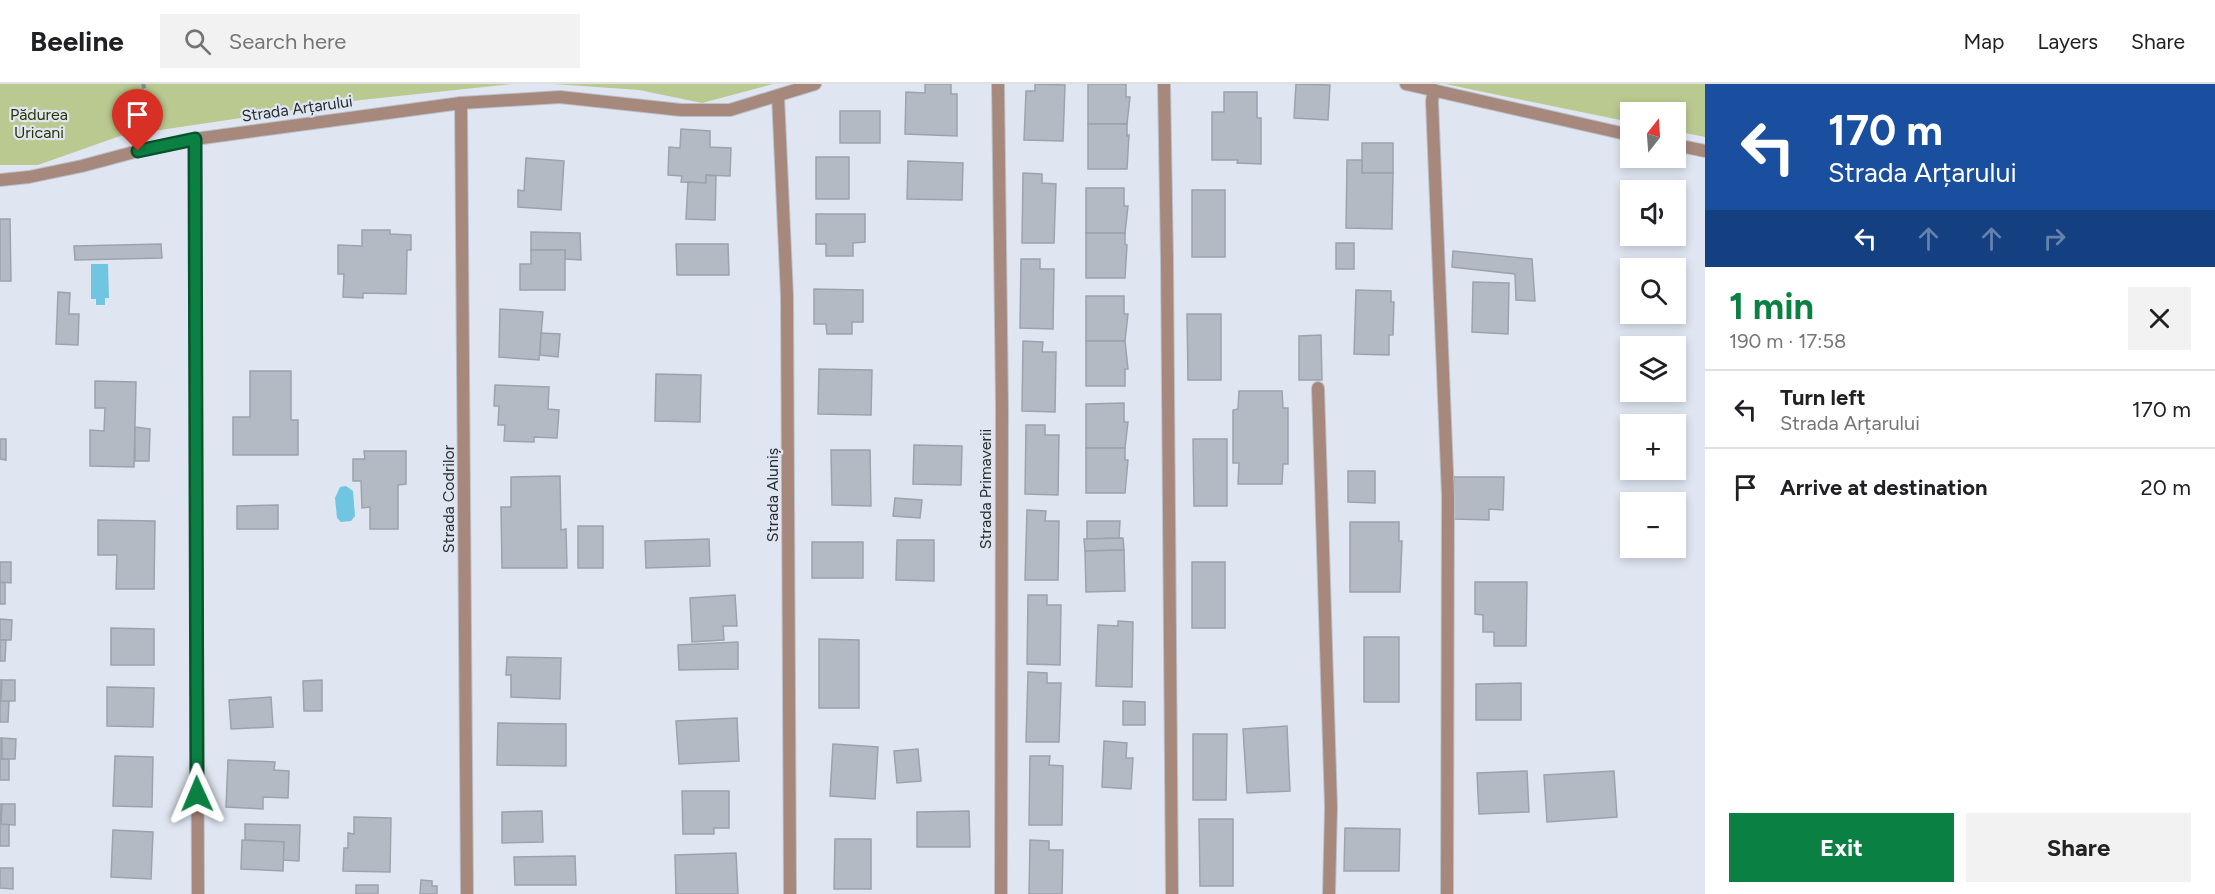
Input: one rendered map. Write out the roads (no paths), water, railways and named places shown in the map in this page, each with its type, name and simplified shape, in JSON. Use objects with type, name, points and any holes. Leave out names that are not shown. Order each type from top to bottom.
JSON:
[{"type":"street","name":"Strada Arțarului","points":[[0,180],[29,177],[72,168],[195,139],[461,103],[560,98],[681,110],[730,110],[815,84]]},
{"type":"street","name":"Strada Primaverii","points":[[998,84],[1002,406],[1001,894]]},
{"type":"street","points":[[1164,84],[1172,894]]},
{"type":"street","points":[[1406,84],[1620,133]]},
{"type":"street","points":[[1434,90],[1432,101],[1449,495],[1447,894]]},
{"type":"street","name":"Strada Aluniș","points":[[778,96],[787,296],[790,894]]},
{"type":"street","name":"Strada Codrilor","points":[[461,103],[467,894]]},
{"type":"street","points":[[195,139],[198,894]]},
{"type":"street","points":[[1686,147],[1705,151]]},
{"type":"street","points":[[1318,388],[1330,807],[1329,894]]},
{"type":"water","points":[[91,264],[108,264],[109,298],[105,298],[105,305],[96,305],[96,299],[91,299]]},
{"type":"water","points":[[346,486],[353,491],[355,516],[351,521],[341,522],[337,518],[335,498],[340,487]]},
{"type":"park label","name":"Pădurea Uricani","points":[[39,123]]}]
